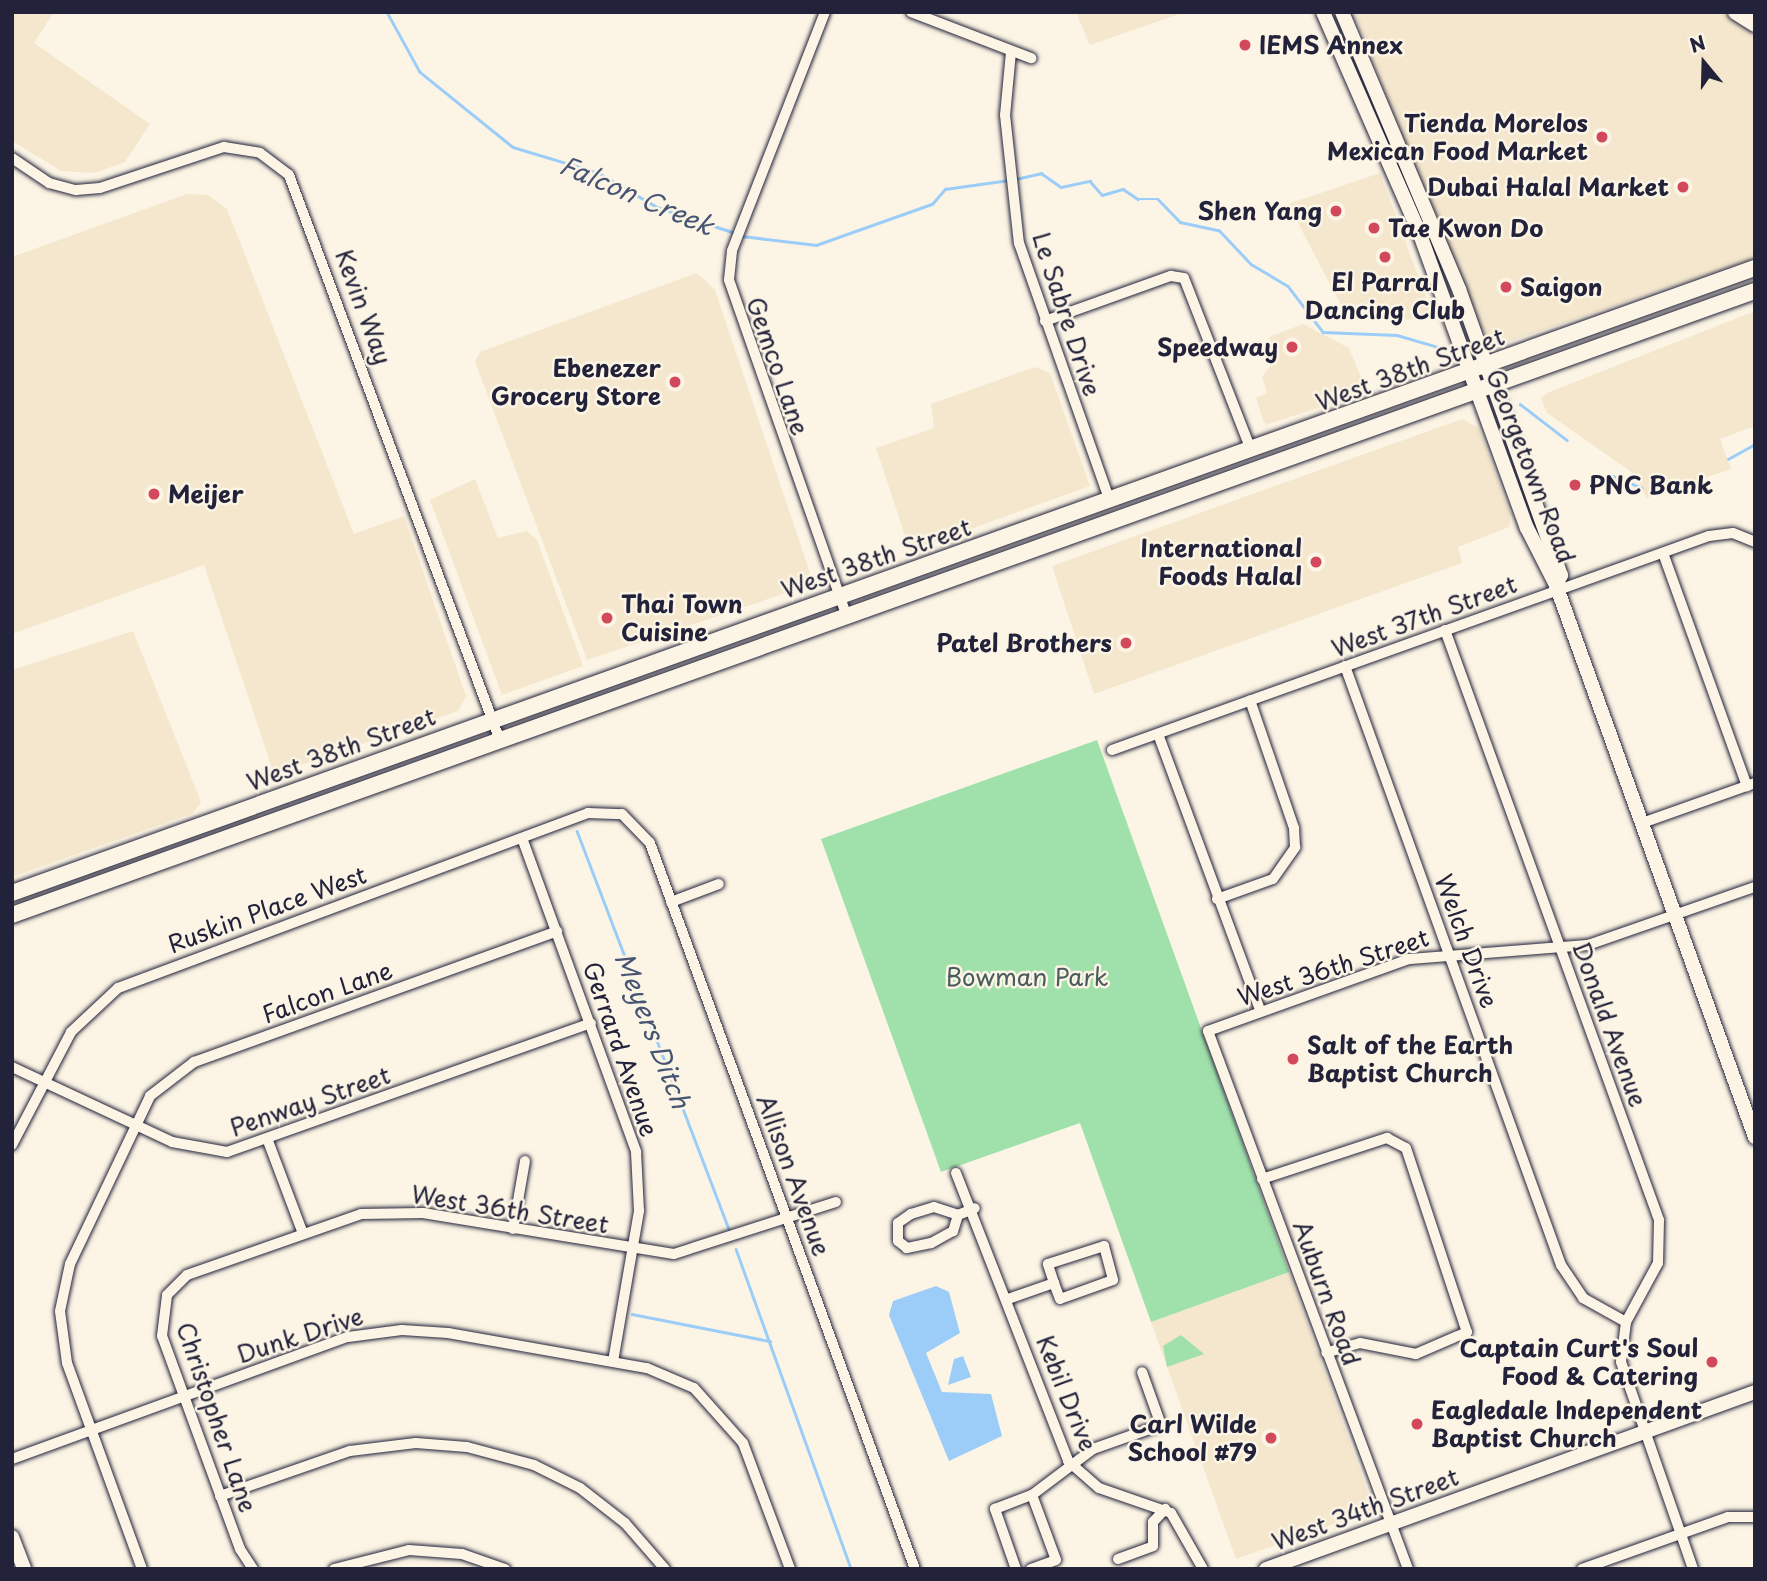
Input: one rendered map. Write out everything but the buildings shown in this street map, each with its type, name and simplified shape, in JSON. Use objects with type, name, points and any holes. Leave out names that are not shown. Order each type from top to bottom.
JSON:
[{"type":"main road","name":"Georgetown Road","points":[[1323,12],[1478,368]]},
{"type":"main road","name":"Georgetown Road","points":[[1342,12],[1478,368],[1548,579],[1557,588],[1755,1137]]},
{"type":"main road","points":[[1736,12],[1755,24]]},
{"type":"main road","name":"West 38th Street","points":[[12,893],[491,718],[1110,501],[1755,268]]},
{"type":"main road","points":[[1733,299],[1741,283],[1755,277]]},
{"type":"main road","points":[[1665,323],[1715,294],[1721,280]]},
{"type":"main road","name":"West 38th Street","points":[[20,913],[499,738],[846,614],[1019,556],[1755,291]]},
{"type":"main road","points":[[1229,481],[1234,469],[1277,451],[1295,434]]},
{"type":"main road","points":[[1019,556],[1108,513],[1110,501]]},
{"type":"main road","points":[[244,830],[273,807],[273,798]]},
{"type":"main road","points":[[107,881],[141,856],[141,846]]},
{"type":"main road","points":[[20,913],[28,899],[76,870]]},
{"type":"main road","name":"West 34th Street","points":[[1266,1569],[1755,1392]]},
{"type":"main road","points":[[12,1537],[24,1569]]},
{"type":"street","name":"Gemco Lane","points":[[825,12],[734,248],[729,280],[734,309],[846,614]]},
{"type":"street","points":[[911,12],[1031,58]]},
{"type":"street","name":"Le Sabre Drive","points":[[1012,52],[1005,100],[1012,190],[1022,254],[1110,501]]},
{"type":"street","name":"Kevin Way","points":[[12,158],[49,183],[76,190],[224,147],[260,153],[289,175],[499,738]]},
{"type":"street","points":[[1045,321],[1171,276],[1184,278],[1251,450]]},
{"type":"street","name":"West 37th Street","points":[[1112,750],[1557,588],[1722,533],[1753,541]]},
{"type":"street","points":[[1642,823],[1751,784],[1663,553]]},
{"type":"street","name":"Donald Avenue","points":[[1445,630],[1660,1227],[1656,1271],[1626,1322],[1621,1362],[1644,1432]]},
{"type":"street","name":"Welch Drive","points":[[1345,666],[1564,1272],[1590,1303],[1626,1322]]},
{"type":"street","points":[[1217,899],[1273,879],[1295,847],[1294,828],[1250,700]]},
{"type":"street","points":[[1158,734],[1261,1012]]},
{"type":"street","name":"Ruskin Place West","points":[[12,1145],[79,1022],[126,984],[591,813],[614,811]]},
{"type":"street","name":"Allison Avenue","points":[[614,811],[644,831],[915,1569]]},
{"type":"street","name":"Gerrard Avenue","points":[[522,838],[636,1152],[639,1203],[613,1362]]},
{"type":"street","points":[[671,902],[719,884]]},
{"type":"street","name":"West 36th Street","points":[[1208,1031],[1448,952],[1561,951],[1675,916],[1755,887]]},
{"type":"street","name":"Falcon Lane","points":[[142,1569],[65,1355],[61,1299],[71,1264],[135,1125],[161,1084],[194,1062],[557,931]]},
{"type":"street","name":"Penway Street","points":[[12,1067],[135,1125],[203,1152],[236,1151],[591,1023]]},
{"type":"street","name":"Auburn Road","points":[[1208,1031],[1408,1569]]},
{"type":"street","points":[[1262,1179],[1397,1139],[1416,1174],[1467,1332],[1416,1354],[1360,1343],[1326,1353]]},
{"type":"street","points":[[268,1141],[302,1231]]},
{"type":"street","points":[[513,1229],[525,1161]]},
{"type":"street","name":"Kebil Drive","points":[[956,1173],[975,1208],[1071,1465],[1099,1488],[1166,1509]]},
{"type":"street","name":"West 36th Street","points":[[180,1280],[302,1231],[360,1214],[400,1212],[632,1249],[692,1252],[836,1202]]},
{"type":"street","points":[[958,1215],[953,1231],[931,1243],[907,1248],[898,1241],[898,1223],[911,1214],[934,1207],[958,1215],[975,1208]]},
{"type":"street","points":[[1104,1246],[1113,1280],[1060,1299],[1054,1283],[1048,1264],[1104,1246]]},
{"type":"street","name":"Christopher Lane","points":[[180,1280],[167,1296],[160,1325],[220,1496],[253,1569]]},
{"type":"street","points":[[1008,1299],[1054,1283]]},
{"type":"street","name":"Dunk Drive","points":[[12,1459],[329,1343],[384,1331],[448,1333],[613,1362]]},
{"type":"street","points":[[613,1362],[678,1378],[723,1414],[746,1450],[790,1569]]},
{"type":"street","points":[[1017,1569],[995,1509],[1032,1495],[1093,1449],[1160,1425],[1142,1371]]},
{"type":"street","points":[[1644,1432],[1693,1569]]},
{"type":"street","points":[[220,1496],[350,1451],[416,1443],[467,1447],[534,1465],[580,1488],[625,1523],[665,1569]]},
{"type":"street","points":[[1031,1569],[1056,1560],[1032,1495]]},
{"type":"street","points":[[1118,1559],[1153,1546],[1153,1522],[1166,1509],[1184,1527],[1203,1569]]},
{"type":"street","points":[[1585,1568],[1728,1517],[1755,1517]]},
{"type":"street","points":[[334,1569],[416,1550],[462,1554],[505,1569]]},
{"type":"shaded area","points":[[12,12],[54,12],[34,43],[150,124],[125,162],[95,173],[61,171],[12,141]]},
{"type":"shaded area","points":[[1076,12],[1185,12],[1090,45]]},
{"type":"shaded area","points":[[1353,12],[1721,12],[1755,33],[1755,258],[1496,346],[1479,326]]},
{"type":"shaded area","points":[[1380,173],[1432,313],[1430,319],[1366,320],[1344,311],[1288,204]]},
{"type":"shaded area","points":[[187,194],[208,195],[227,209],[354,534],[404,516],[466,696],[458,711],[274,774],[204,565],[12,634],[12,257]]},
{"type":"shaded area","points":[[697,273],[715,290],[810,573],[795,590],[587,660],[475,362],[480,352]]},
{"type":"shaded area","points":[[1755,311],[1755,426],[1720,439],[1731,469],[1646,498],[1637,476],[1547,413],[1541,398],[1547,393]]},
{"type":"shaded area","points":[[1303,324],[1349,348],[1367,392],[1265,425],[1256,398],[1267,393],[1262,377],[1276,358],[1269,337]]},
{"type":"shaded area","points":[[1035,367],[1050,373],[1090,486],[910,551],[876,448],[934,428],[931,404]]},
{"type":"shaded area","points":[[1462,419],[1479,428],[1511,515],[1509,527],[1458,547],[1462,563],[1094,694],[1052,566]]},
{"type":"shaded area","points":[[475,479],[498,538],[527,531],[537,540],[583,666],[502,695],[430,500]]},
{"type":"shaded area","points":[[133,631],[201,802],[193,813],[12,877],[12,670]]},
{"type":"shaded area","name":"Carl Wilde School #79","points":[[1289,1272],[1374,1510],[1236,1559],[1151,1322]]},
{"type":"green space","name":"Bowman Park","points":[[1097,740],[1289,1272],[1151,1322],[1080,1123],[941,1172],[821,839]]},
{"type":"green space","points":[[1181,1335],[1204,1354],[1167,1367],[1163,1346]]},
{"type":"water","points":[[936,1286],[949,1292],[960,1333],[926,1353],[942,1392],[991,1394],[1002,1436],[949,1461],[889,1315],[893,1301]]},
{"type":"water","points":[[963,1356],[971,1377],[948,1385],[954,1359]]},
{"type":"waterway","name":"Falcon Creek","points":[[387,12],[420,72],[513,147],[599,173],[657,207],[735,233]]},
{"type":"waterway","name":"Falcon Creek","points":[[1016,179],[1041,173],[1061,187],[1090,181],[1102,195],[1123,189],[1138,199],[1158,199],[1180,222],[1219,230],[1251,264],[1288,286],[1323,332],[1397,335],[1445,349]]},
{"type":"waterway","name":"Falcon Creek","points":[[742,236],[816,245],[932,204],[945,189],[1010,180]]},
{"type":"waterway","name":"Falcon Creek","points":[[1520,404],[1567,440]]},
{"type":"waterway","name":"Falcon Creek","points":[[1728,459],[1755,444]]},
{"type":"waterway","name":"Falcon Creek","points":[[1613,476],[1642,488]]},
{"type":"waterway","name":"Meyers Ditch","points":[[577,831],[729,1230]]},
{"type":"waterway","name":"Meyers Ditch","points":[[736,1249],[851,1569]]},
{"type":"waterway","points":[[632,1314],[770,1341]]},
{"type":"place","name":"IEMS Annex","points":[[1245,45]]},
{"type":"place","name":"Tienda Morelos Mexican Food Market","points":[[1602,137]]},
{"type":"place","name":"Dubai Halal Market","points":[[1683,187]]},
{"type":"place","name":"Shen Yang","points":[[1336,211]]},
{"type":"place","name":"Tae Kwon Do","points":[[1374,228]]},
{"type":"place","name":"El Parral Dancing Club","points":[[1385,257]]},
{"type":"place","name":"Saigon","points":[[1506,287]]},
{"type":"place","name":"Speedway","points":[[1292,347]]},
{"type":"place","name":"Ebenezer Grocery Store","points":[[675,382]]},
{"type":"place","name":"PNC Bank","points":[[1575,485]]},
{"type":"place","name":"Meijer","points":[[154,494]]},
{"type":"place","name":"International Foods Halal","points":[[1316,562]]},
{"type":"place","name":"Thai Town Cuisine","points":[[607,618]]},
{"type":"place","name":"Patel Brothers","points":[[1126,643]]},
{"type":"place","name":"Salt of the Earth Baptist Church","points":[[1293,1059]]},
{"type":"place","name":"Captain Curt's Soul Food & Catering","points":[[1712,1362]]},
{"type":"place","name":"Eagledale Independent Baptist Church","points":[[1417,1424]]},
{"type":"place","name":"Carl Wilde School #79","points":[[1271,1438]]}]
